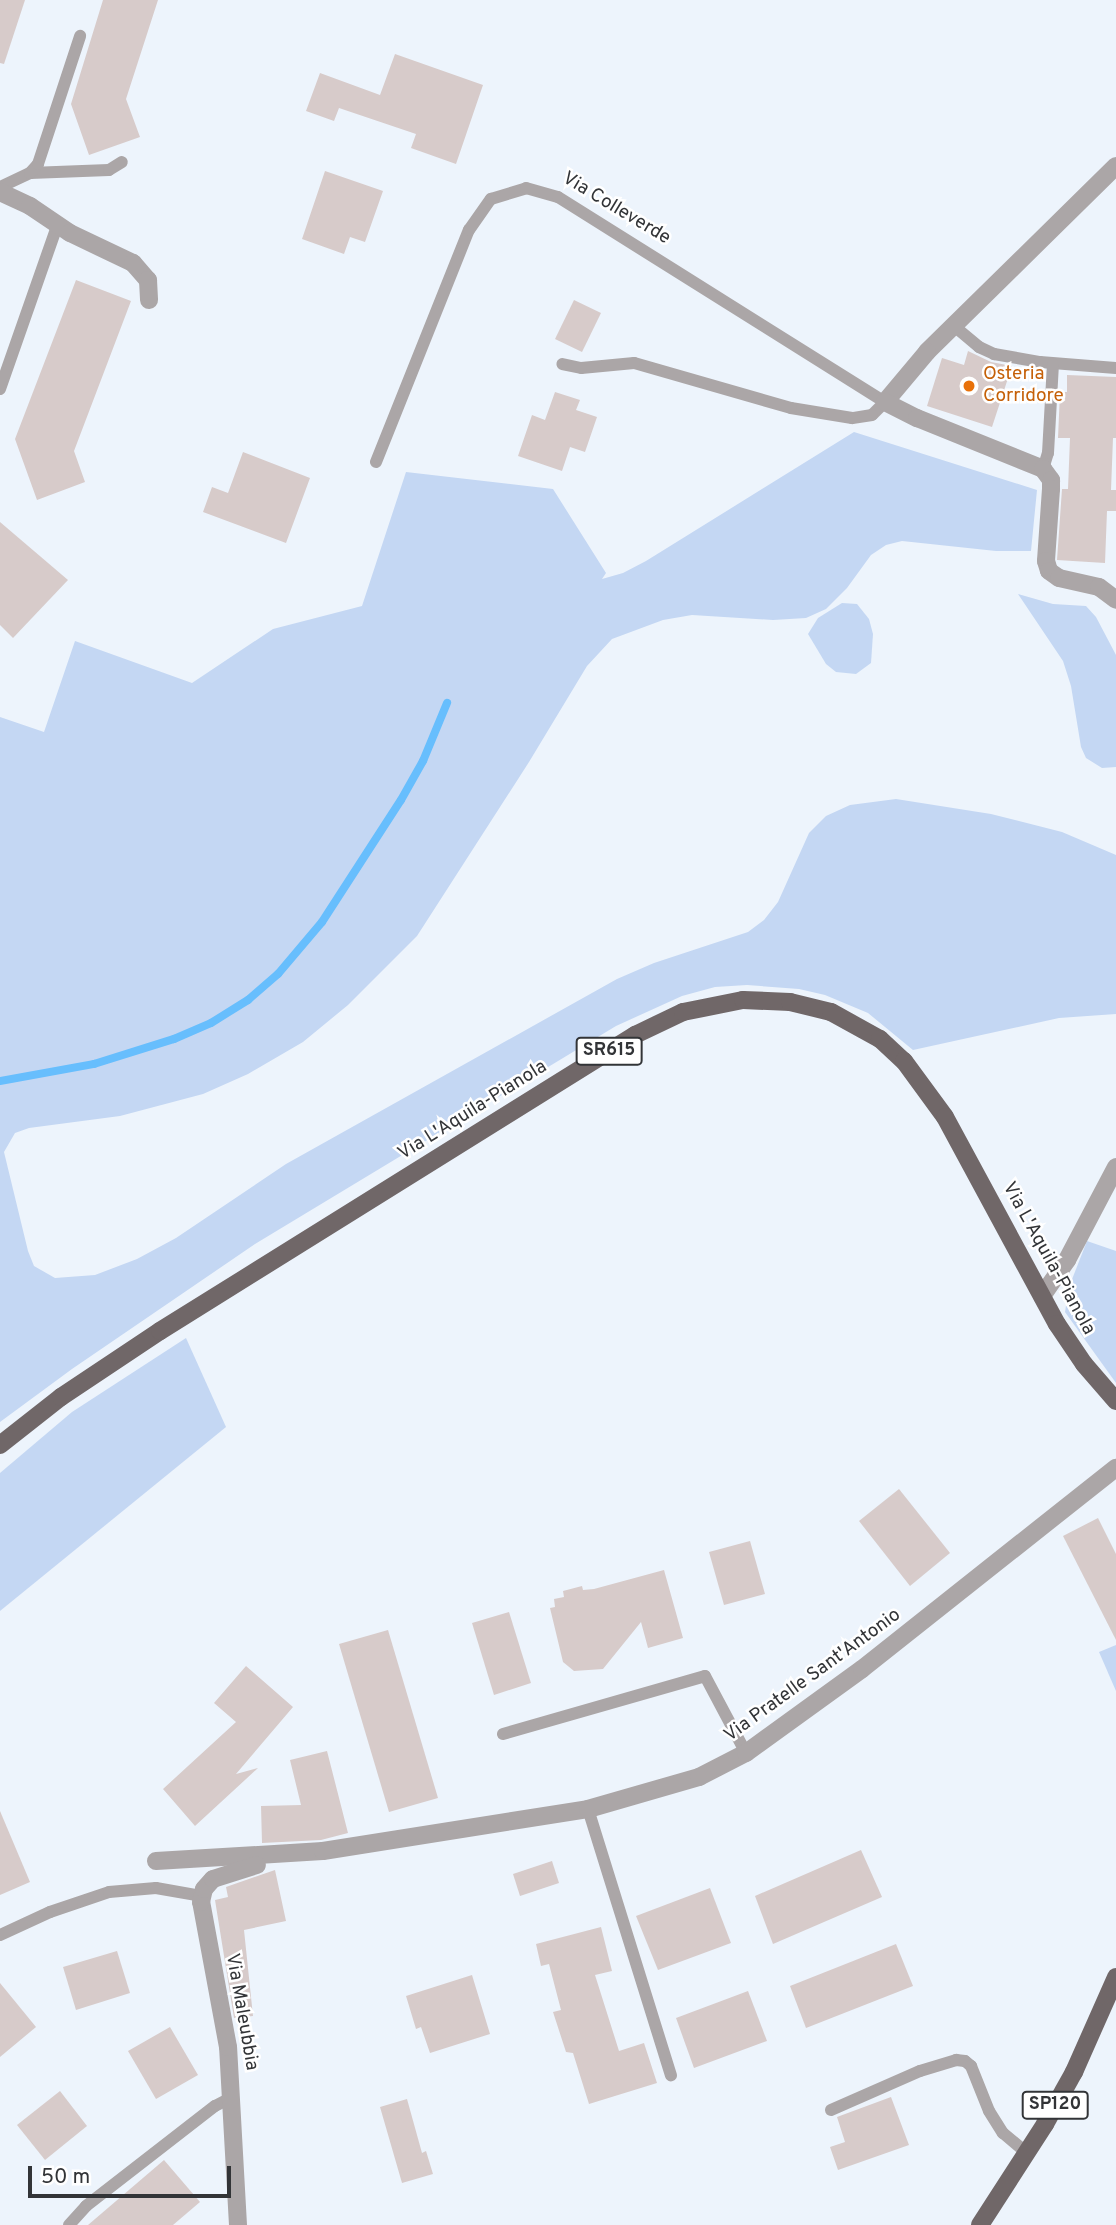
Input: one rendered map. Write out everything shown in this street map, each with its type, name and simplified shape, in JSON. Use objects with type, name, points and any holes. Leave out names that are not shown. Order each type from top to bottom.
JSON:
[{"type":"main road","name":"Via L'Aquila-Pianola","points":[[0,1446],[70,1391],[160,1331],[635,1035],[682,1012],[723,1002],[766,999],[814,1006],[849,1020],[893,1049],[945,1117],[1042,1296],[1077,1354],[1116,1401]]},
{"type":"main road","name":"SP120","points":[[980,2225],[1074,2072],[1116,1977]]},
{"type":"street","points":[[886,402],[954,326],[1116,166]]},
{"type":"street","points":[[0,189],[57,226],[133,263],[148,280],[149,300]]},
{"type":"street","name":"Via Colleverde","points":[[886,402],[911,416],[1043,469]]},
{"type":"street","points":[[1043,469],[1051,486],[1046,561],[1049,571],[1057,577],[1099,587],[1116,600]]},
{"type":"street","points":[[1042,1296],[1067,1261],[1116,1167]]},
{"type":"street","name":"Via Pratelle Sant'Antonio","points":[[156,1861],[276,1856],[588,1809],[699,1777],[746,1753],[863,1669],[1116,1468]]},
{"type":"street","points":[[202,1896],[208,1884],[219,1875],[274,1861],[276,1856]]},
{"type":"street","name":"Via Maleubbia","points":[[202,1896],[204,1922],[228,2047],[233,2097],[238,2225]]},
{"type":"lane","points":[[30,173],[44,153],[80,36]]},
{"type":"lane","points":[[0,189],[30,173],[109,170],[121,162]]},
{"type":"lane","name":"Via Colleverde","points":[[376,462],[469,230],[491,199],[526,188],[558,197],[886,402]]},
{"type":"lane","points":[[0,389],[57,226]]},
{"type":"lane","points":[[954,326],[987,352],[1053,364],[1116,369]]},
{"type":"lane","points":[[562,364],[581,368],[634,363],[791,408],[852,418],[872,415],[886,402]]},
{"type":"lane","points":[[1043,469],[1048,450],[1053,364]]},
{"type":"lane","points":[[503,1734],[705,1675],[746,1753]]},
{"type":"lane","points":[[588,1809],[671,2075]]},
{"type":"lane","points":[[0,1935],[50,1912],[109,1892],[156,1888],[202,1896]]},
{"type":"lane","points":[[831,2110],[920,2071],[956,2060],[965,2061],[971,2066],[989,2111],[1003,2133],[1027,2152]]},
{"type":"lane","points":[[69,2225],[86,2206],[215,2105],[233,2097]]},
{"type":"shaded area","points":[[854,432],[1037,490],[1031,551],[996,551],[902,541],[886,545],[871,555],[847,588],[826,609],[806,618],[773,620],[692,615],[663,620],[612,639],[587,666],[417,936],[348,1005],[303,1042],[248,1074],[203,1094],[120,1116],[29,1128],[15,1133],[4,1152],[34,1266],[55,1278],[95,1275],[137,1259],[176,1238],[286,1164],[617,979],[654,963],[748,932],[764,920],[778,902],[809,833],[826,816],[850,805],[896,799],[991,814],[1062,832],[1116,855],[1116,1014],[1059,1018],[913,1050],[868,1013],[825,995],[799,989],[747,985],[715,987],[682,996],[616,1026],[255,1244],[72,1369],[0,1422],[0,717],[44,732],[75,641],[192,683],[273,629],[362,606],[406,472],[553,489],[606,573],[602,579],[623,573],[646,561]]},
{"type":"shaded area","points":[[1018,594],[1053,604],[1086,606],[1096,617],[1116,655],[1116,767],[1102,768],[1086,758],[1081,747],[1071,686],[1063,661]]},
{"type":"shaded area","points":[[842,603],[857,604],[869,619],[873,634],[871,663],[856,674],[836,672],[826,664],[808,634],[818,618]]},
{"type":"shaded area","points":[[1087,1241],[1116,1251],[1116,1383],[1065,1312],[1069,1287]]},
{"type":"shaded area","points":[[186,1338],[226,1427],[0,1611],[0,1473],[72,1412]]},
{"type":"shaded area","points":[[1116,1645],[1116,1691],[1099,1652]]},
{"type":"building","points":[[0,0],[25,0],[4,64],[0,63]]},
{"type":"building","points":[[103,0],[158,0],[126,99],[140,137],[89,155],[71,104]]},
{"type":"building","points":[[395,54],[483,85],[456,164],[411,148],[416,134],[339,108],[334,121],[306,111],[320,73],[380,95]]},
{"type":"building","points":[[325,171],[383,191],[365,242],[350,237],[344,254],[302,239]]},
{"type":"building","points":[[76,280],[131,301],[74,451],[85,482],[37,500],[15,439]]},
{"type":"building","points":[[574,300],[601,313],[582,352],[555,339]]},
{"type":"building","name":"Osteria Corridore","points":[[968,351],[991,362],[1012,366],[992,427],[927,406],[942,358],[964,365]]},
{"type":"building","points":[[1067,375],[1116,377],[1116,438],[1113,438],[1111,490],[1116,490],[1116,511],[1107,511],[1105,563],[1057,560],[1062,489],[1068,489],[1070,438],[1058,438],[1060,392],[1067,392]]},
{"type":"building","points":[[555,392],[580,400],[576,410],[597,417],[585,452],[570,447],[562,471],[518,456],[532,415],[545,420]]},
{"type":"building","points":[[243,452],[310,478],[286,543],[203,512],[212,487],[228,493]]},
{"type":"building","points":[[0,522],[68,580],[13,638],[0,625]]},
{"type":"building","points":[[899,1489],[950,1553],[910,1586],[859,1521]]},
{"type":"building","points":[[1098,1518],[1116,1554],[1116,1640],[1063,1536]]},
{"type":"building","points":[[750,1541],[765,1594],[724,1605],[709,1552]]},
{"type":"building","points":[[664,1570],[683,1638],[648,1648],[641,1622],[603,1669],[574,1671],[563,1662],[550,1608],[555,1607],[554,1599],[564,1597],[563,1591],[582,1586],[583,1590],[594,1589]]},
{"type":"building","points":[[509,1612],[531,1683],[494,1695],[472,1623]]},
{"type":"building","points":[[388,1630],[438,1798],[389,1812],[339,1644]]},
{"type":"building","points":[[246,1666],[293,1707],[236,1774],[258,1768],[195,1826],[163,1789],[236,1722],[214,1703]]},
{"type":"building","points":[[327,1751],[348,1833],[321,1840],[262,1843],[261,1806],[301,1805],[290,1760]]},
{"type":"building","points":[[0,1811],[30,1882],[0,1895]]},
{"type":"building","points":[[861,1850],[882,1897],[773,1944],[755,1896]]},
{"type":"building","points":[[552,1861],[559,1883],[520,1896],[513,1874]]},
{"type":"building","points":[[275,1870],[286,1921],[244,1930],[253,2016],[234,2018],[215,1900],[228,1897],[226,1887]]},
{"type":"building","points":[[710,1888],[731,1943],[658,1970],[636,1916]]},
{"type":"building","points":[[601,1927],[612,1971],[595,1975],[619,2051],[644,2043],[657,2083],[589,2104],[573,2053],[566,2052],[553,2012],[561,2010],[549,1964],[541,1966],[536,1944]]},
{"type":"building","points":[[896,1944],[913,1986],[806,2028],[790,1986]]},
{"type":"building","points":[[117,1951],[130,1993],[76,2010],[63,1967]]},
{"type":"building","points":[[472,1975],[490,2034],[430,2053],[421,2027],[416,2029],[406,1996]]},
{"type":"building","points":[[0,1983],[36,2027],[0,2057]]},
{"type":"building","points":[[748,1991],[767,2041],[694,2068],[676,2018]]},
{"type":"building","points":[[170,2027],[198,2075],[156,2099],[128,2051]]},
{"type":"building","points":[[60,2091],[87,2126],[45,2160],[17,2125]]},
{"type":"building","points":[[891,2097],[909,2145],[838,2170],[830,2147],[845,2142],[837,2117]]},
{"type":"building","points":[[407,2099],[422,2153],[426,2151],[433,2174],[402,2183],[380,2107]]},
{"type":"building","points":[[164,2160],[200,2202],[173,2225],[88,2225]]},
{"type":"waterway","points":[[0,1081],[94,1064],[174,1039],[211,1023],[248,1000],[278,974],[322,922],[401,800],[423,761],[447,703]]},
{"type":"place","name":"Osteria Corridore","points":[[969,386]]}]
